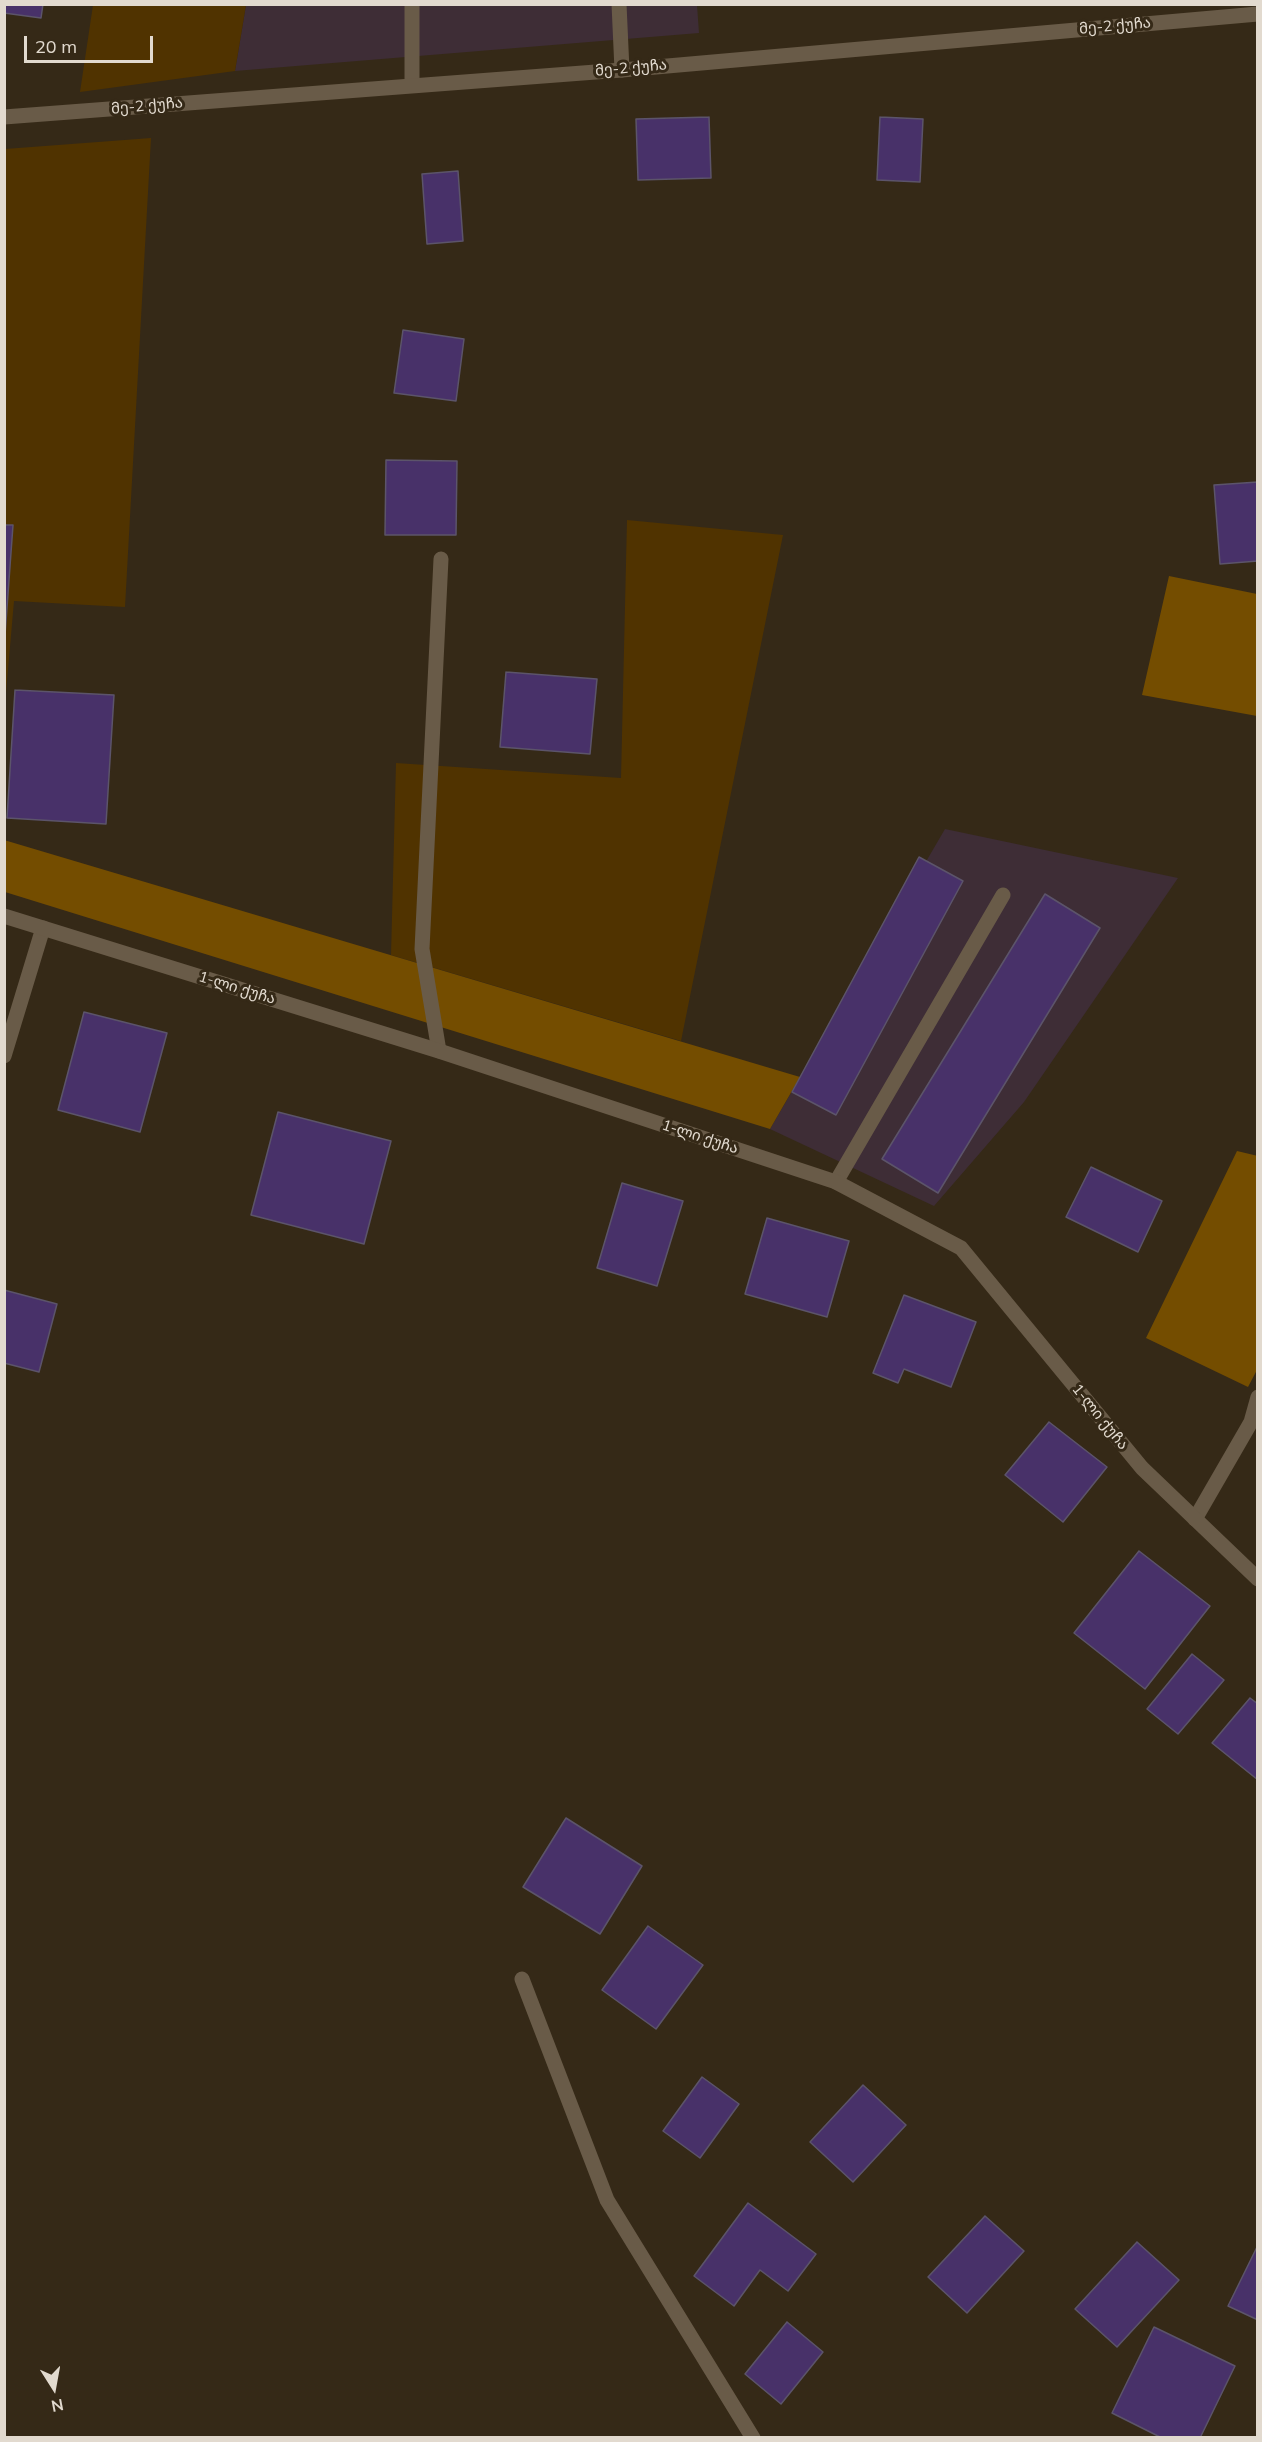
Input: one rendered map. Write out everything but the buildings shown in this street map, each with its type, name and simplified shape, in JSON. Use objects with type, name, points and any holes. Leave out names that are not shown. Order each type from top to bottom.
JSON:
[{"type":"street","points":[[412,4],[412,85]]},
{"type":"street","points":[[619,4],[622,69]]},
{"type":"street","name":"მე-2 ქუჩა","points":[[4,117],[622,69],[1257,14]]},
{"type":"street","points":[[439,1051],[422,949],[441,559]]},
{"type":"street","points":[[836,1182],[1003,896]]},
{"type":"street","name":"1-ლი ქუჩა","points":[[4,916],[439,1051],[836,1182],[961,1248],[1142,1468],[1257,1579]]},
{"type":"street","points":[[4,1056],[43,928]]},
{"type":"street","points":[[1195,1519],[1251,1422],[1257,1397]]},
{"type":"street","points":[[522,1979],[606,2200],[753,2438]]},
{"type":"shaded area","points":[[93,5],[246,5],[235,71],[80,92]]},
{"type":"shaded area","points":[[246,5],[697,5],[699,33],[235,71]]},
{"type":"shaded area","points":[[151,138],[125,607],[14,601],[5,704],[5,149]]},
{"type":"shaded area","points":[[627,520],[783,535],[681,1041],[391,955],[396,763],[621,778]]},
{"type":"shaded area","points":[[1169,576],[1257,594],[1257,716],[1142,695]]},
{"type":"shaded area","points":[[945,829],[1178,878],[1024,1102],[934,1206],[770,1129]]},
{"type":"shaded area","points":[[4,840],[800,1077],[770,1129],[5,892]]},
{"type":"shaded area","points":[[1237,1151],[1258,1156],[1258,1368],[1248,1387],[1146,1338]]}]
